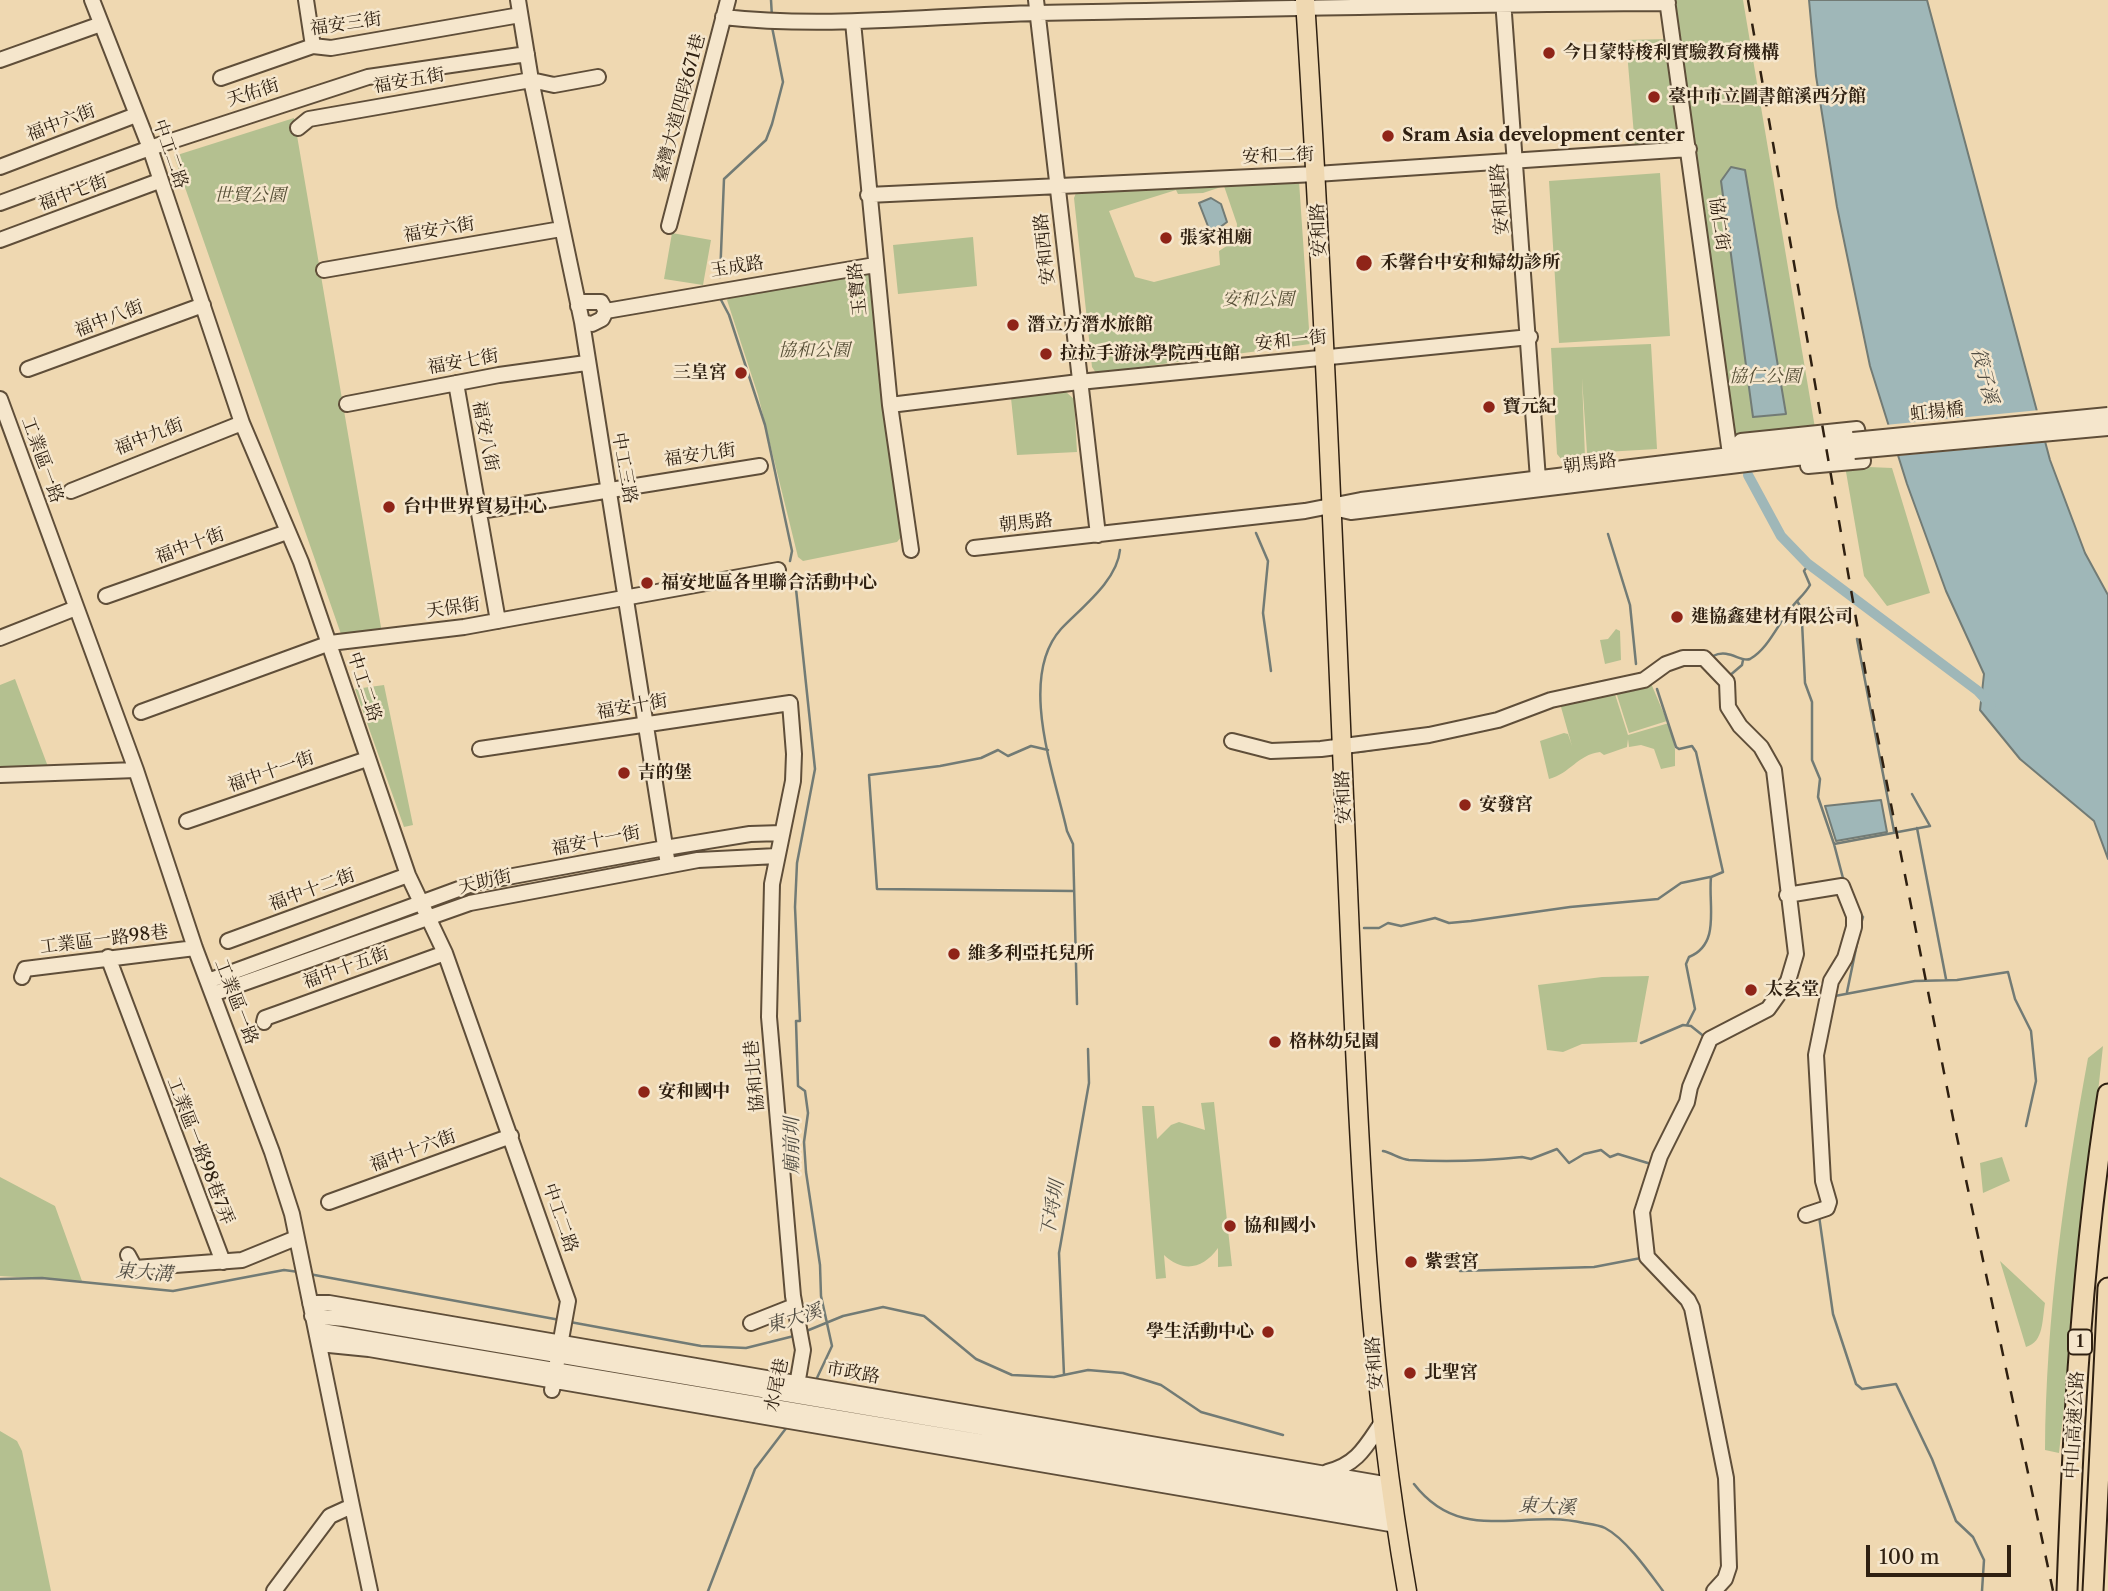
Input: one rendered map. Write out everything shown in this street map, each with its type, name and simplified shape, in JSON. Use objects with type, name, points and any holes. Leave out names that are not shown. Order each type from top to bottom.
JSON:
[{"type":"highway","name":"中山高速公路","points":[[2067,1591],[2083,1296],[2108,1094]]},
{"type":"highway","name":"中山高速公路","points":[[2093,1591],[2100,1393],[2108,1288]]},
{"type":"main road","name":"安和路","points":[[1306,5],[1325,356],[1354,1016],[1381,1424],[1408,1591]]},
{"type":"street","name":"中工二路","points":[[92,0],[150,148],[242,423],[330,643],[408,876],[444,953],[568,1301],[556,1368]]},
{"type":"street","points":[[306,0],[313,46]]},
{"type":"street","name":"臺灣大道四段671巷","points":[[669,226],[728,0]]},
{"type":"street","name":"安和東路","points":[[1504,2],[1530,337],[1538,479]]},
{"type":"street","points":[[723,18],[776,23],[853,22],[1037,7],[1667,2]]},
{"type":"street","name":"協仁街","points":[[1667,2],[1730,454]]},
{"type":"street","name":"安和西路","points":[[1037,7],[1098,535]]},
{"type":"street","name":"福安三街","points":[[221,78],[313,46],[331,48],[519,8]]},
{"type":"street","name":"中工三路","points":[[519,8],[531,80],[582,322],[586,363],[668,865]]},
{"type":"street","name":"玉寶路","points":[[853,22],[890,405],[911,550]]},
{"type":"street","points":[[0,60],[101,24]]},
{"type":"street","name":"天佑街","points":[[0,203],[150,148],[368,77],[527,54]]},
{"type":"street","points":[[531,80],[554,85],[598,78]]},
{"type":"street","name":"福安五街","points":[[298,128],[309,119],[531,80]]},
{"type":"street","name":"福中六街","points":[[0,167],[136,115]]},
{"type":"street","name":"安和二街","points":[[868,195],[1316,174],[1689,149]]},
{"type":"street","name":"福中七街","points":[[0,240],[159,181]]},
{"type":"street","name":"福安六街","points":[[324,270],[561,229]]},
{"type":"street","name":"玉成路","points":[[606,311],[875,265]]},
{"type":"street","name":"玉成路","points":[[578,306],[584,302],[601,302],[606,311]]},
{"type":"street","name":"福中八街","points":[[29,369],[203,305]]},
{"type":"street","name":"玉成路","points":[[582,322],[592,324],[602,319],[606,311]]},
{"type":"street","name":"安和一街","points":[[890,405],[1079,382],[1530,337]]},
{"type":"street","name":"福安七街","points":[[347,404],[456,383],[586,363]]},
{"type":"street","name":"福安八街","points":[[456,383],[498,621]]},
{"type":"street","name":"工業區一路","points":[[0,399],[136,770],[195,948],[272,1152],[297,1243],[313,1316]]},
{"type":"street","name":"虹揚橋","points":[[1853,445],[2108,415]]},
{"type":"street","name":"福中九街","points":[[71,491],[242,423]]},
{"type":"street","name":"虹揚橋","points":[[1853,445],[2108,428]]},
{"type":"street","points":[[1730,454],[1741,441],[1857,429],[1863,461],[1755,470],[1754,463]]},
{"type":"street","name":"朝馬路","points":[[974,548],[1331,507],[1361,500],[1730,454],[1853,445]]},
{"type":"street","name":"朝馬路","points":[[1331,507],[1351,512],[1754,463],[1853,445]]},
{"type":"street","name":"福安九街","points":[[480,511],[760,466]]},
{"type":"street","name":"福中十街","points":[[106,596],[287,532]]},
{"type":"street","name":"天保街","points":[[141,712],[330,643],[498,621],[778,570]]},
{"type":"street","points":[[0,638],[76,608]]},
{"type":"street","points":[[1232,741],[1271,751],[1342,746],[1429,735],[1498,720],[1551,700],[1644,680],[1666,664],[1700,657],[1727,682],[1728,707],[1740,726],[1761,747],[1774,770],[1796,954],[1788,981],[1768,1009],[1710,1039],[1689,1087],[1687,1102],[1660,1156],[1642,1212],[1647,1258],[1688,1300],[1692,1308],[1726,1478],[1729,1567],[1725,1579],[1714,1591]]},
{"type":"street","name":"福安十街","points":[[480,749],[564,739],[790,703]]},
{"type":"street","name":"協和北巷","points":[[790,703],[794,754],[772,884],[769,1017],[795,1311],[802,1345]]},
{"type":"street","name":"福中十一街","points":[[187,821],[367,760]]},
{"type":"street","points":[[0,775],[136,770]]},
{"type":"street","name":"福安十一街","points":[[421,902],[475,883],[750,834],[782,833]]},
{"type":"street","name":"天助街","points":[[211,988],[470,903],[698,859],[777,856]]},
{"type":"street","name":"福中十二街","points":[[228,941],[408,876]]},
{"type":"street","points":[[1787,895],[1842,886],[1855,921],[1845,958],[1831,981],[1815,1055],[1823,1181],[1829,1202],[1827,1208],[1806,1215]]},
{"type":"street","points":[[211,988],[421,902]]},
{"type":"street","name":"工業區一路98巷","points":[[22,977],[25,969],[195,948]]},
{"type":"street","name":"福中十五街","points":[[264,1022],[265,1018],[444,953]]},
{"type":"street","name":"工業區一路98巷7弄","points":[[108,957],[223,1262]]},
{"type":"street","name":"福中十六街","points":[[329,1202],[511,1136]]},
{"type":"street","points":[[128,1255],[135,1268],[223,1262],[242,1260],[297,1243]]},
{"type":"street","points":[[751,1323],[795,1311]]},
{"type":"street","points":[[313,1316],[370,1591]]},
{"type":"street","name":"市政路","points":[[313,1316],[345,1319],[556,1368],[1393,1504]]},
{"type":"street","name":"市政路","points":[[313,1316],[556,1368],[1393,1504]]},
{"type":"street","name":"水尾巷","points":[[792,1408],[802,1345]]},
{"type":"street","name":"市政路","points":[[792,1408],[1320,1474],[1393,1504]]},
{"type":"street","points":[[1320,1474],[1346,1467],[1354,1461],[1381,1424]]},
{"type":"street","points":[[274,1591],[330,1516],[352,1506]]},
{"type":"green space","name":"協仁公園","points":[[1669,0],[1743,0],[1815,428],[1732,436]]},
{"type":"green space","points":[[1670,39],[1684,140],[1678,145],[1635,147],[1626,40]]},
{"type":"green space","name":"世貿公園","points":[[294,118],[382,633],[342,637],[174,156]]},
{"type":"green space","points":[[1660,173],[1670,336],[1559,343],[1549,181]]},
{"type":"green space","name":"安和公園","points":[[1299,181],[1310,344],[1096,373],[1092,367],[1074,198],[1076,193]],"holes":[[[1224,186],[1237,224],[1236,240],[1219,251],[1220,265],[1154,282],[1135,277],[1109,211],[1176,190],[1178,194],[1203,193]]]},
{"type":"green space","points":[[672,233],[711,240],[703,285],[664,279]]},
{"type":"green space","points":[[973,237],[977,286],[898,294],[893,245]]},
{"type":"green space","name":"協和公園","points":[[864,271],[872,277],[903,535],[897,542],[803,561],[798,557],[758,395],[727,300],[732,294]]},
{"type":"green space","points":[[1651,344],[1657,449],[1587,453],[1582,378],[1585,457],[1562,460],[1557,454],[1551,348]]},
{"type":"green space","points":[[1066,392],[1074,399],[1077,452],[1017,455],[1011,398]]},
{"type":"green space","points":[[1845,466],[1892,468],[1930,593],[1887,606],[1864,576]]},
{"type":"green space","points":[[1616,629],[1620,631],[1621,660],[1605,664],[1600,640],[1608,639]]},
{"type":"green space","points":[[15,679],[50,772],[0,775],[0,685]]},
{"type":"green space","points":[[1650,681],[1667,721],[1629,733],[1615,689]]},
{"type":"green space","points":[[384,685],[413,825],[404,827],[355,689]]},
{"type":"green space","points":[[1613,688],[1628,735],[1669,723],[1675,749],[1675,766],[1661,769],[1654,749],[1641,745],[1629,747],[1628,739],[1627,747],[1604,755],[1600,752],[1592,754],[1549,779],[1540,741],[1564,733],[1568,734],[1572,746],[1559,700]]},
{"type":"green space","points":[[1649,976],[1637,1042],[1582,1044],[1563,1052],[1547,1050],[1538,985],[1602,977]]},
{"type":"green space","points":[[2103,1046],[2059,1453],[2045,1450],[2049,1351],[2058,1254],[2088,1058]]},
{"type":"green space","points":[[1214,1102],[1232,1266],[1218,1267],[1218,1248],[1206,1260],[1192,1266],[1178,1264],[1164,1255],[1166,1278],[1156,1279],[1142,1106],[1154,1106],[1157,1139],[1171,1125],[1179,1122],[1205,1130],[1201,1103]]},
{"type":"green space","points":[[2002,1157],[2010,1181],[1983,1193],[1980,1163]]},
{"type":"green space","points":[[0,1177],[55,1206],[82,1281],[0,1276]]},
{"type":"green space","points":[[2000,1261],[2045,1303],[2039,1335],[2026,1347]]},
{"type":"green space","points":[[0,1431],[17,1441],[22,1451],[51,1591],[0,1591]]},
{"type":"water","name":"筏子溪","points":[[1809,0],[1927,0],[2050,460],[2085,553],[2108,595],[2108,859],[2094,821],[2020,759],[1980,710],[1984,674],[1946,591],[1907,484],[1870,366],[1837,207],[1816,76]]},
{"type":"water","points":[[1731,167],[1745,170],[1786,414],[1753,417],[1721,181]]},
{"type":"water","points":[[1211,198],[1221,204],[1227,222],[1211,234],[1199,203]]},
{"type":"water","points":[[1881,800],[1887,832],[1836,841],[1825,806]]},
{"type":"pier","points":[[2040,410],[2049,442],[1895,456],[1885,425]]},
{"type":"waterway","name":"廟前圳","points":[[771,0],[772,17]]},
{"type":"waterway","points":[[720,277],[724,179],[766,140],[783,82],[772,27]]},
{"type":"waterway","points":[[719,296],[729,315],[765,425],[792,551],[790,561]]},
{"type":"waterway","points":[[1748,475],[1781,536],[1807,563],[1978,691],[1991,705]]},
{"type":"waterway","points":[[1256,533],[1268,561],[1263,613],[1271,671]]},
{"type":"waterway","points":[[1608,534],[1630,605],[1636,664]]},
{"type":"waterway","points":[[1077,1004],[1073,844],[1067,831],[1048,756],[1040,700],[1042,674],[1048,649],[1061,629],[1106,583],[1120,550]]},
{"type":"waterway","points":[[1713,656],[1729,654],[1746,660],[1757,654],[1810,585],[1804,571],[1808,565]]},
{"type":"waterway","name":"廟前圳","points":[[796,589],[815,769],[797,863],[795,907],[800,1021],[796,1021],[798,1086],[805,1091],[808,1113],[804,1142],[806,1172],[820,1265],[821,1296],[832,1346],[816,1380]]},
{"type":"waterway","points":[[1797,601],[1807,617],[1802,622],[1805,683],[1812,702],[1812,760],[1820,779],[1818,797],[1834,844],[1930,826],[1912,794]]},
{"type":"waterway","points":[[1857,639],[1894,831]]},
{"type":"waterway","points":[[1728,677],[1742,665],[1743,660]]},
{"type":"waterway","points":[[1657,689],[1676,747],[1679,749],[1692,746],[1696,752],[1723,872],[1711,877],[1711,923],[1706,943],[1689,957],[1686,964],[1695,1009],[1687,1025]]},
{"type":"waterway","points":[[1358,752],[1413,744]]},
{"type":"waterway","points":[[1048,750],[1031,746],[1008,756],[998,750],[981,758],[940,766],[869,775],[877,889],[1074,891]]},
{"type":"waterway","points":[[1917,828],[1946,979]]},
{"type":"waterway","points":[[1834,844],[1844,882]]},
{"type":"waterway","points":[[1364,928],[1379,928],[1388,923],[1401,926],[1435,918],[1449,923],[1471,921],[1570,907],[1658,899],[1681,883],[1710,877]]},
{"type":"waterway","points":[[1859,912],[1863,917],[1861,924]]},
{"type":"waterway","points":[[1847,992],[1859,934]]},
{"type":"waterway","points":[[1835,996],[1915,981],[1957,980],[2008,972],[2015,999],[2031,1031],[2036,1081],[2026,1126]]},
{"type":"waterway","points":[[1641,1043],[1683,1025],[1691,1026],[1706,1038]]},
{"type":"waterway","name":"下埒圳","points":[[1064,1375],[1059,1253],[1089,1083],[1088,1049]]},
{"type":"waterway","points":[[1383,1151],[1409,1160],[1451,1161],[1522,1157],[1531,1159],[1557,1149],[1569,1163],[1584,1154],[1601,1150],[1610,1157],[1618,1154],[1651,1164]]},
{"type":"waterway","points":[[1819,1216],[1833,1314],[1856,1384],[1862,1389],[1896,1384],[1932,1459],[1956,1521],[1973,1537],[1984,1560],[1982,1591]]},
{"type":"waterway","points":[[1460,1271],[1594,1267],[1641,1258]]},
{"type":"waterway","name":"東大溝","points":[[0,1279],[42,1278],[173,1291],[284,1270],[299,1272]]},
{"type":"waterway","name":"東大溪","points":[[309,1274],[560,1320]]},
{"type":"waterway","name":"東大溪","points":[[804,1332],[843,1316],[883,1307],[924,1316],[976,1359],[1012,1375],[1054,1377],[1088,1370],[1123,1373],[1161,1385],[1201,1412],[1283,1435]]},
{"type":"waterway","name":"東大溪","points":[[570,1322],[701,1346],[746,1348],[794,1336]]},
{"type":"waterway","name":"廟前圳","points":[[708,1591],[755,1469],[787,1427]]},
{"type":"waterway","name":"東大溪","points":[[1414,1484],[1433,1503],[1452,1514],[1472,1520],[1561,1520],[1603,1527],[1629,1548],[1663,1591]]},
{"type":"railway","points":[[1748,0],[1869,693],[1954,1123],[2053,1591]]},
{"type":"place","name":"今日蒙特梭利實驗教育機構","points":[[1549,53]]},
{"type":"place","name":"臺中市立圖書館溪西分館","points":[[1654,97]]},
{"type":"place","name":"Sram Asia development center","points":[[1388,136]]},
{"type":"place","name":"張家祖廟","points":[[1166,238]]},
{"type":"place","name":"禾馨台中安和婦幼診所","points":[[1364,263]]},
{"type":"place","name":"潛立方潛水旅館","points":[[1013,325]]},
{"type":"place","name":"拉拉手游泳學院西屯館","points":[[1046,354]]},
{"type":"place","name":"三皇宮","points":[[741,373]]},
{"type":"place","name":"寶元紀","points":[[1489,407]]},
{"type":"place","name":"台中世界貿易中心","points":[[389,507]]},
{"type":"place","name":"福安地區各里聯合活動中心","points":[[647,583]]},
{"type":"place","name":"進協鑫建材有限公司","points":[[1677,617]]},
{"type":"place","name":"吉的堡","points":[[624,773]]},
{"type":"place","name":"安發宮","points":[[1465,805]]},
{"type":"place","name":"維多利亞托兒所","points":[[954,954]]},
{"type":"place","name":"太玄堂","points":[[1751,990]]},
{"type":"place","name":"格林幼兒園","points":[[1275,1042]]},
{"type":"place","name":"安和國中","points":[[644,1092]]},
{"type":"place","name":"協和國小","points":[[1230,1226]]},
{"type":"place","name":"紫雲宮","points":[[1411,1262]]},
{"type":"place","name":"學生活動中心","points":[[1268,1332]]},
{"type":"place","name":"北聖宮","points":[[1410,1373]]}]
